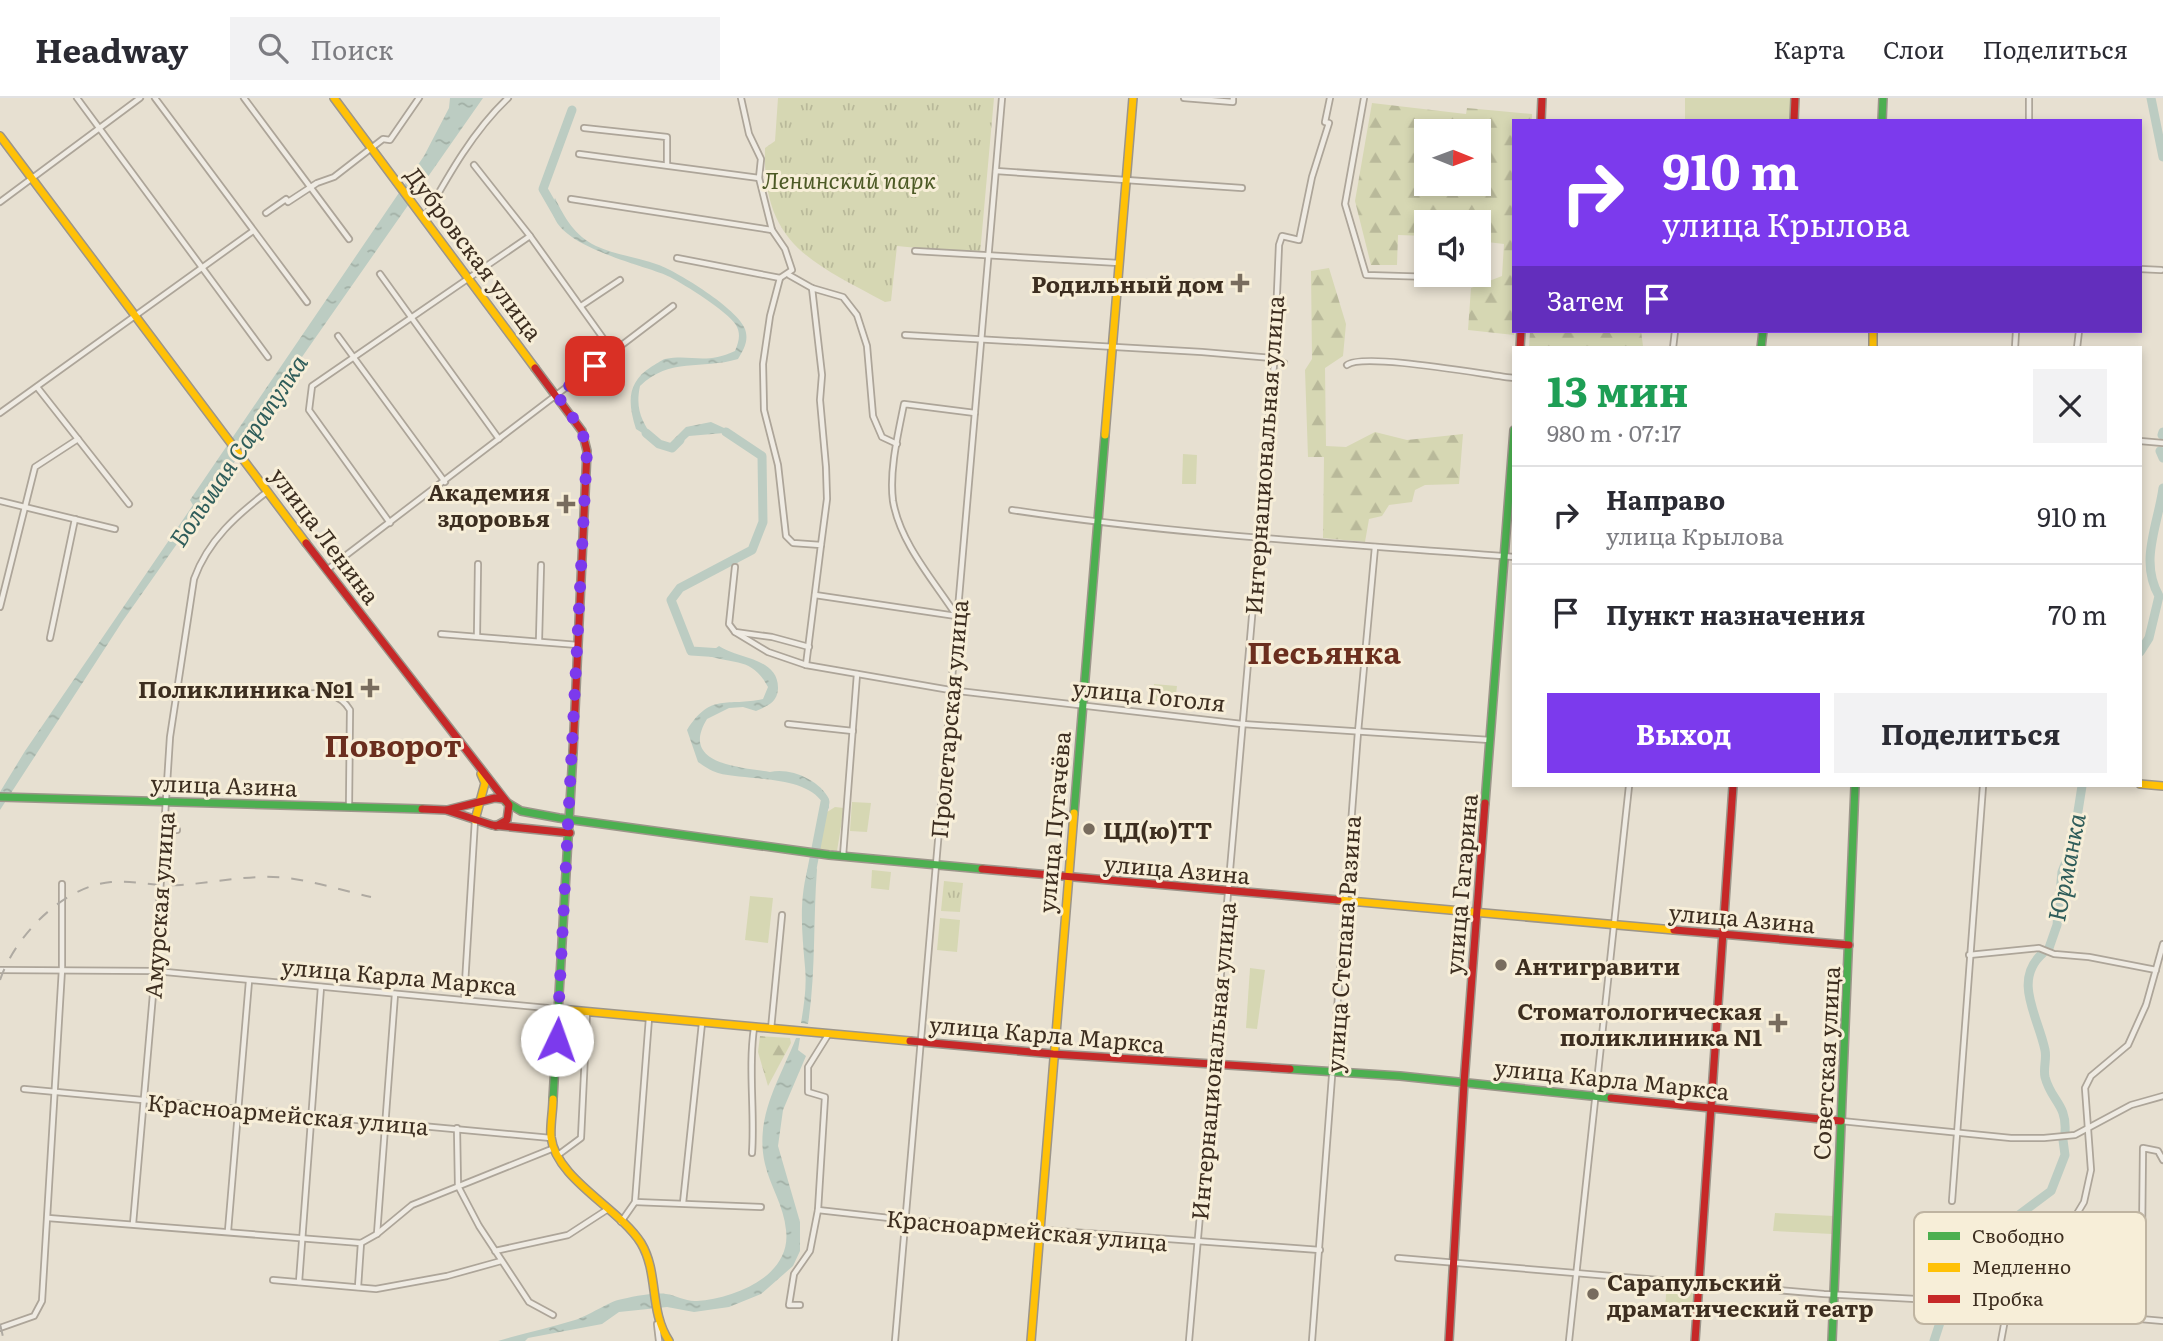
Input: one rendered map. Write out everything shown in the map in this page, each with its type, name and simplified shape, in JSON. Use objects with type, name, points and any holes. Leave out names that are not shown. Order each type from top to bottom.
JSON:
[{"type":"main road","name":"Дубровская улица","points":[[334,98],[373,146],[582,431],[587,451],[579,645],[551,1138],[556,1152],[643,1247],[657,1321]]},
{"type":"main road","name":"улица Пугачёва","points":[[1031,1341],[1133,98]]},
{"type":"main road","points":[[1541,119],[1542,98]]},
{"type":"main road","points":[[1794,119],[1795,98]]},
{"type":"main road","points":[[1882,119],[1883,98]]},
{"type":"main road","name":"улица Ленина","points":[[0,136],[505,801]]},
{"type":"main road","name":"улица Гагарина","points":[[1449,1341],[1476,914],[1490,740],[1510,557],[1512,494]]},
{"type":"main road","name":"улица Ленина","points":[[468,755],[485,783],[482,801]]},
{"type":"main road","points":[[2142,784],[2163,786]]},
{"type":"main road","points":[[1695,1341],[1732,787]]},
{"type":"main road","name":"Советская улица","points":[[1832,1341],[1855,787]]},
{"type":"main road","name":"улица Азина","points":[[0,797],[446,810],[492,799]]},
{"type":"main road","points":[[492,799],[505,801],[509,817],[505,823],[492,825],[482,810],[492,799]]},
{"type":"main road","points":[[475,820],[482,801]]},
{"type":"main road","name":"улица Азина","points":[[505,801],[529,813],[829,855],[1849,945]]},
{"type":"main road","name":"улица Азина","points":[[446,810],[492,825],[570,833]]},
{"type":"main road","name":"улица Карла Маркса","points":[[559,1009],[1053,1054],[1464,1083],[1841,1121]]},
{"type":"main road","points":[[657,1321],[669,1341]]},
{"type":"street","points":[[77,98],[268,357]]},
{"type":"street","points":[[0,202],[140,98]]},
{"type":"street","points":[[155,98],[307,302]]},
{"type":"street","points":[[244,98],[349,239]]},
{"type":"street","points":[[266,213],[334,177],[383,139],[390,140],[419,98]]},
{"type":"street","points":[[423,215],[488,119],[508,98]]},
{"type":"street","points":[[677,258],[780,278],[789,275],[792,270],[785,249],[772,230],[759,178],[761,159],[749,134],[740,98]]},
{"type":"street","name":"Пролетарская улица","points":[[895,1341],[1002,98]]},
{"type":"street","points":[[1184,98],[1233,102],[1233,98]]},
{"type":"street","name":"Интернациональная улица","points":[[1189,1341],[1258,539],[1279,245],[1282,236],[1299,240],[1312,177],[1329,123],[1325,122],[1330,98]]},
{"type":"street","points":[[1364,98],[1345,204],[1366,275],[1414,276]]},
{"type":"street","points":[[2029,98],[2029,119]]},
{"type":"street","points":[[584,128],[667,137],[667,165]]},
{"type":"street","points":[[579,154],[759,178]]},
{"type":"street","points":[[474,165],[530,236],[613,352]]},
{"type":"street","points":[[996,171],[1242,188]]},
{"type":"street","points":[[571,199],[772,230]]},
{"type":"street","points":[[0,413],[204,269],[253,231]]},
{"type":"street","points":[[390,523],[309,410],[312,386],[353,355],[414,319],[530,236]]},
{"type":"street","points":[[915,251],[1120,263]]},
{"type":"street","points":[[2142,270],[2161,270]]},
{"type":"street","points":[[380,275],[499,439]]},
{"type":"street","points":[[789,275],[812,288],[843,297],[857,315],[867,346],[873,416],[882,437],[897,444]]},
{"type":"street","points":[[780,278],[770,316],[763,364],[764,410],[778,465],[786,536],[793,543],[821,545]]},
{"type":"street","points":[[581,306],[620,280]]},
{"type":"street","points":[[806,665],[827,499],[820,400],[822,375],[812,288]]},
{"type":"street","points":[[328,569],[673,306]]},
{"type":"street","points":[[905,335],[1272,358],[1284,363]]},
{"type":"street","points":[[338,336],[445,482]]},
{"type":"street","points":[[1347,365],[1352,361],[1385,361],[1512,378]]},
{"type":"street","points":[[37,387],[129,504]]},
{"type":"street","points":[[957,617],[902,529],[893,500],[897,444],[904,404],[975,413]]},
{"type":"street","points":[[0,607],[35,467],[78,439]]},
{"type":"street","points":[[2142,441],[2163,443]]},
{"type":"street","name":"Амурская улица","points":[[133,1224],[155,971],[170,737],[194,579],[200,563],[237,515],[269,491]]},
{"type":"street","points":[[0,501],[115,528]]},
{"type":"street","points":[[1012,510],[1099,523],[1258,539],[1510,557]]},
{"type":"street","points":[[50,638],[75,519]]},
{"type":"street","name":"улица Степана Разина","points":[[1312,1341],[1358,732],[1375,547]]},
{"type":"street","points":[[477,635],[478,564]]},
{"type":"street","points":[[539,640],[541,565]]},
{"type":"street","points":[[735,567],[729,624],[735,632],[772,637],[809,647]]},
{"type":"street","points":[[815,594],[957,617]]},
{"type":"street","name":"улица Гоголя","points":[[735,632],[768,652],[806,665],[950,690],[1242,724],[1490,740]]},
{"type":"street","points":[[441,634],[579,645]]},
{"type":"street","points":[[843,856],[857,674]]},
{"type":"street","points":[[305,694],[325,692],[346,703],[350,710],[349,807]]},
{"type":"street","points":[[788,724],[853,731]]},
{"type":"street","points":[[1569,1341],[1629,787]]},
{"type":"street","points":[[1952,1201],[1983,787]]},
{"type":"street","points":[[464,1000],[475,820]]},
{"type":"street","points":[[164,830],[177,830]]},
{"type":"street","points":[[0,1328],[34,1316],[42,1301],[62,969],[62,884]]},
{"type":"street","points":[[771,1030],[782,915]]},
{"type":"street","points":[[2078,1212],[2084,1202],[2091,1170],[2085,1088],[2091,1076],[2128,1045],[2146,1005],[2163,944]]},
{"type":"street","points":[[1969,955],[2039,948],[2054,954],[2089,957],[2156,970]]},
{"type":"street","name":"улица Карла Маркса","points":[[0,970],[155,971],[559,1009]]},
{"type":"street","points":[[228,1231],[249,981]]},
{"type":"street","points":[[299,1282],[321,987]]},
{"type":"street","points":[[377,1234],[395,995]]},
{"type":"street","points":[[48,1217],[361,1242],[377,1234],[412,1205],[556,1152],[580,1138],[587,1012]]},
{"type":"street","points":[[621,1222],[635,1202],[649,1018]]},
{"type":"street","points":[[683,1203],[702,1023]]},
{"type":"street","points":[[752,1153],[755,1109],[751,1050],[754,1028]]},
{"type":"street","points":[[800,1305],[789,1305],[794,1274],[810,1251],[817,1210],[825,1097],[808,1092],[808,1067],[825,1035]]},
{"type":"street","name":"Красноармейская улица","points":[[24,1088],[311,1113],[551,1138]]},
{"type":"street","name":"улица Карла Маркса","points":[[1841,1121],[2044,1138],[2075,1135],[2131,1105],[2163,1096]]},
{"type":"street","points":[[457,1128],[458,1186],[501,1261],[529,1302],[553,1315]]},
{"type":"street","points":[[2142,1212],[2143,1148],[2158,1151],[2163,1160]]},
{"type":"street","points":[[635,1202],[761,1207]]},
{"type":"street","points":[[495,1251],[568,1235],[608,1209]]},
{"type":"street","name":"Красноармейская улица","points":[[817,1210],[906,1220],[1320,1250]]},
{"type":"street","points":[[358,1287],[361,1242]]},
{"type":"street","points":[[1398,1258],[1914,1299]]},
{"type":"street","points":[[273,1280],[376,1289],[447,1276],[501,1261]]},
{"type":"street","points":[[657,1321],[659,1341]]},
{"type":"green space","name":"Ленинский парк","points":[[778,98],[994,98],[980,254],[897,246],[891,301],[885,302],[814,261],[796,246],[782,228],[772,207],[766,181],[765,148],[775,141]]},
{"type":"green space","points":[[1685,98],[1792,98],[1790,119],[1685,119]]},
{"type":"green space","points":[[1372,103],[1466,114],[1467,108],[1532,114],[1532,119],[1512,119],[1514,335],[1468,330],[1471,288],[1491,287],[1491,280],[1502,276],[1504,244],[1491,242],[1491,210],[1414,210],[1414,236],[1398,235],[1397,265],[1371,265],[1355,201]]},
{"type":"green space","points":[[1329,268],[1346,324],[1343,356],[1325,368],[1326,446],[1346,447],[1375,432],[1407,440],[1463,434],[1459,484],[1425,485],[1415,490],[1412,502],[1389,505],[1382,516],[1369,519],[1365,542],[1323,538],[1324,457],[1308,457],[1305,370],[1312,359],[1311,271]]},
{"type":"green space","points":[[1530,333],[1641,333],[1643,346],[1529,346]]},
{"type":"green space","points":[[1183,454],[1197,455],[1196,484],[1182,484]]},
{"type":"green space","points":[[1154,684],[1177,686],[1175,703],[1152,701]]},
{"type":"green space","points":[[852,802],[871,803],[867,832],[850,831]]},
{"type":"green space","points":[[835,807],[844,808],[837,851],[818,849],[824,814]]},
{"type":"green space","points":[[872,870],[891,872],[889,890],[871,888]]},
{"type":"green space","points":[[944,881],[963,883],[960,912],[941,911]]},
{"type":"green space","points":[[750,896],[773,898],[768,943],[745,940]]},
{"type":"green space","points":[[940,918],[960,920],[957,952],[937,950]]},
{"type":"green space","points":[[1250,968],[1265,970],[1257,1029],[1246,1028]]},
{"type":"green space","points":[[760,1036],[790,1038],[791,1043],[768,1086],[758,1052]]},
{"type":"green space","points":[[1775,1213],[1834,1216],[1832,1234],[1773,1231]]},
{"type":"green space","points":[[1667,1283],[1696,1287],[1696,1310],[1665,1308]]},
{"type":"water","points":[[450,98],[483,98],[281,387],[250,440],[122,622],[0,810],[0,792],[25,751],[193,505],[190,500],[424,156],[449,108]]},
{"type":"water","points":[[555,198],[571,225],[589,242],[611,252],[659,265],[679,275],[720,302],[745,329],[746,341],[738,359],[663,371],[640,386],[638,402],[641,415],[655,441],[636,429],[631,411],[631,395],[637,380],[665,359],[707,358],[735,351],[739,338],[738,328],[715,306],[670,277],[576,240],[561,228],[553,214]]},
{"type":"water","points":[[711,422],[735,433],[732,438],[724,433],[689,436],[675,449],[667,446],[686,427]]},
{"type":"water","points":[[719,646],[765,665],[776,678],[778,689],[776,698],[771,703],[756,711],[743,707],[729,708],[707,719],[700,734],[701,746],[707,755],[730,765],[770,772],[786,771],[804,776],[819,786],[829,799],[829,808],[824,812],[821,811],[823,803],[803,787],[774,780],[718,773],[698,762],[687,730],[696,718],[704,710],[720,703],[763,699],[768,687],[762,677],[748,666],[706,655]]},
{"type":"water","points":[[810,862],[817,869],[808,1024],[801,1023],[806,981],[802,914]]},
{"type":"water","points":[[796,1038],[800,1038],[798,1050],[806,1056],[783,1110],[778,1146],[800,1222],[800,1251],[793,1266],[761,1294],[729,1307],[694,1312],[667,1307],[619,1312],[602,1324],[528,1338],[525,1341],[498,1341],[575,1320],[614,1301],[649,1294],[697,1301],[728,1295],[758,1282],[770,1272],[780,1260],[785,1246],[786,1230],[783,1213],[765,1164],[763,1130],[770,1099]]},
{"type":"waterway","name":"Юрманка","points":[[2151,98],[2163,157]]},
{"type":"waterway","name":"Большая Сарапулка","points":[[558,215],[543,189],[572,110]]},
{"type":"waterway","name":"Большая Сарапулка","points":[[722,653],[691,651],[671,600],[680,588],[752,550],[763,522],[762,456],[726,432]]},
{"type":"waterway","name":"Большая Сарапулка","points":[[646,433],[659,444],[672,448],[680,440]]},
{"type":"waterway","name":"Юрманка","points":[[2160,451],[2163,458]]},
{"type":"waterway","name":"Юрманка","points":[[2142,649],[2149,638],[2159,596],[2150,570],[2150,556],[2163,488]]},
{"type":"waterway","name":"Юрманка","points":[[2049,948],[2057,925],[2062,872],[2073,843],[2082,787]]},
{"type":"waterway","name":"Большая Сарапулка","points":[[811,874],[825,802]]},
{"type":"waterway","name":"Юрманка","points":[[2043,953],[2029,975],[2028,987],[2045,1050],[2045,1077],[2064,1115],[2065,1132]]},
{"type":"waterway","name":"Юрманка","points":[[2023,1212],[2051,1191],[2065,1155],[2063,1140]]},
{"type":"waterway","name":"Юрманка","points":[[1934,1341],[1940,1324]]},
{"type":"railway","points":[[0,980],[17,947],[43,916],[59,903],[93,886],[111,882],[181,885],[274,877],[302,880],[371,897]]},
{"type":"railway","points":[[0,1324],[4,1341]]},
{"type":"traffic: fast","points":[[1882,119],[1883,98]]},
{"type":"traffic: fast","points":[[1761,346],[1763,333]]},
{"type":"traffic: fast","points":[[1074,813],[1105,435]]},
{"type":"traffic: fast","points":[[1485,803],[1512,456]]},
{"type":"traffic: fast","points":[[553,1099],[573,752]]},
{"type":"traffic: fast","points":[[1832,1341],[1855,787]]},
{"type":"traffic: fast","points":[[0,797],[422,809]]},
{"type":"traffic: fast","points":[[506,802],[521,811],[559,818],[829,855],[982,869]]},
{"type":"traffic: fast","points":[[1290,1069],[1400,1076],[1611,1098]]},
{"type":"traffic: slow","points":[[334,98],[535,368]]},
{"type":"traffic: slow","points":[[1105,435],[1133,98]]},
{"type":"traffic: slow","points":[[0,136],[306,543]]},
{"type":"traffic: slow","points":[[1873,333],[1873,346]]},
{"type":"traffic: slow","points":[[475,820],[485,783],[481,774]]},
{"type":"traffic: slow","points":[[2142,784],[2163,786]]},
{"type":"traffic: slow","points":[[1031,1341],[1074,813]]},
{"type":"traffic: slow","points":[[1338,900],[1674,930]]},
{"type":"traffic: slow","points":[[559,1009],[910,1041]]},
{"type":"traffic: slow","points":[[553,1099],[551,1137],[555,1152],[576,1180],[631,1230],[641,1243],[650,1267],[659,1317],[669,1341]]},
{"type":"traffic: jam","points":[[1541,119],[1542,98]]},
{"type":"traffic: jam","points":[[1794,119],[1795,98]]},
{"type":"traffic: jam","points":[[1520,346],[1521,333]]},
{"type":"traffic: jam","points":[[535,368],[582,431],[587,451],[573,752]]},
{"type":"traffic: jam","points":[[306,543],[509,805],[507,820],[496,826]]},
{"type":"traffic: jam","points":[[1695,1341],[1733,787]]},
{"type":"traffic: jam","points":[[447,810],[495,798],[503,799]]},
{"type":"traffic: jam","points":[[1449,1341],[1464,1083],[1485,803]]},
{"type":"traffic: jam","points":[[422,809],[446,810],[492,825],[570,833]]},
{"type":"traffic: jam","points":[[982,869],[1338,900]]},
{"type":"traffic: jam","points":[[1674,930],[1849,945]]},
{"type":"traffic: jam","points":[[910,1041],[1053,1054],[1290,1069]]},
{"type":"traffic: jam","points":[[1611,1098],[1841,1121]]},
{"type":"place","name":"Родильный дом","points":[[1240,283]]},
{"type":"place","name":"Академия здоровья","points":[[566,504]]},
{"type":"place","name":"Поликлиника №1","points":[[370,688]]},
{"type":"place","name":"ЦД(ю)ТТ","points":[[1089,829]]},
{"type":"place","name":"Антигравити","points":[[1501,965]]},
{"type":"place","name":"Стоматологическая поликлиника N1","points":[[1778,1023]]},
{"type":"place","name":"Сарапульский драматический театр","points":[[1593,1294]]},
{"type":"district","name":"Песьянка","points":[[1324,651]]},
{"type":"district","name":"Поворот","points":[[393,744]]},
{"type":"route","points":[[557,1040],[571,820],[587,451],[582,431],[557,395],[595,366]]}]
